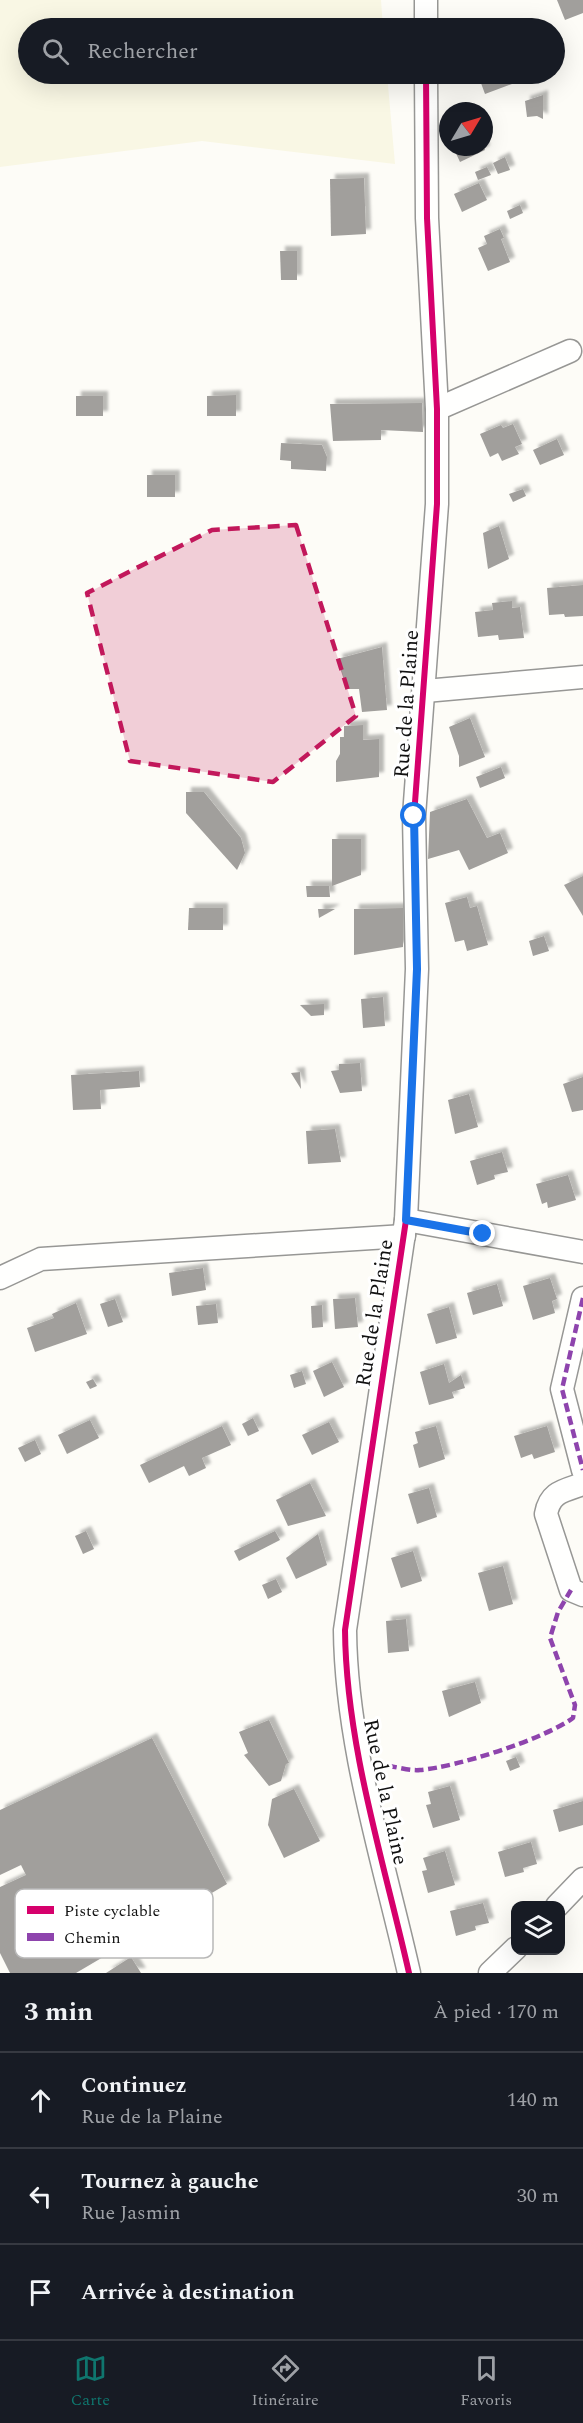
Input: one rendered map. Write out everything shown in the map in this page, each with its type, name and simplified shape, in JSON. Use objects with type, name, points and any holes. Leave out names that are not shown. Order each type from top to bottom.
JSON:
[{"type":"street","points":[[426,0],[426,18]]},
{"type":"street","name":"Rue de la Plaine","points":[[409,1973],[351,1718],[345,1661],[345,1630],[405,1228],[417,969],[414,816],[437,504],[437,409],[428,218],[426,84]]},
{"type":"street","points":[[437,409],[570,351]]},
{"type":"street","points":[[425,691],[583,677]]},
{"type":"street","points":[[0,1278],[41,1259],[405,1228],[583,1252]]},
{"type":"street","points":[[583,1298],[562,1389],[582,1486],[553,1496],[549,1501],[546,1514],[572,1590],[583,1595]]},
{"type":"street","points":[[561,1901],[583,1880]]},
{"type":"street","points":[[490,1973],[511,1953]]},
{"type":"highlighted area","points":[[296,525],[356,716],[273,782],[130,761],[87,593],[212,530]]},
{"type":"shaded area","points":[[0,0],[381,0],[382,18],[18,18],[18,84],[388,84],[395,164],[202,141],[0,167]]},
{"type":"building","points":[[557,0],[583,0],[583,13],[565,20]]},
{"type":"building","points":[[481,84],[512,84],[485,94]]},
{"type":"building","points":[[543,95],[543,119],[537,116],[527,117],[525,101]]},
{"type":"building","points":[[457,156],[472,156],[460,162]]},
{"type":"building","points":[[505,157],[510,170],[498,174],[493,163]]},
{"type":"building","points":[[487,167],[491,175],[478,180],[475,172]]},
{"type":"building","points":[[364,178],[366,234],[331,236],[330,179]]},
{"type":"building","points":[[479,183],[487,200],[462,212],[454,194]]},
{"type":"building","points":[[520,205],[523,213],[510,219],[507,211]]},
{"type":"building","points":[[500,229],[504,238],[501,239],[510,262],[488,271],[478,248],[487,244],[484,236]]},
{"type":"building","points":[[280,251],[297,251],[297,280],[281,280]]},
{"type":"building","points":[[236,395],[236,416],[207,416],[207,396]]},
{"type":"building","points":[[76,396],[103,396],[103,416],[76,416]]},
{"type":"building","points":[[422,403],[423,432],[381,430],[381,440],[333,441],[330,404]]},
{"type":"building","points":[[513,424],[522,444],[515,447],[519,454],[502,461],[498,453],[490,457],[480,434],[501,425],[503,428]]},
{"type":"building","points":[[557,439],[564,455],[540,465],[533,450]]},
{"type":"building","points":[[281,443],[322,445],[327,457],[326,471],[291,469],[291,461],[280,460]]},
{"type":"building","points":[[147,475],[175,475],[175,497],[147,497]]},
{"type":"building","points":[[523,489],[526,496],[513,502],[509,494]]},
{"type":"building","points":[[499,526],[509,559],[488,569],[483,533]]},
{"type":"building","points":[[583,585],[583,616],[549,615],[547,588]]},
{"type":"building","points":[[512,601],[512,608],[520,607],[524,638],[499,640],[498,635],[478,637],[475,612],[493,610],[492,603]]},
{"type":"building","points":[[382,647],[387,710],[362,712],[359,689],[347,689],[337,659]]},
{"type":"building","points":[[470,718],[485,757],[459,767],[459,756],[449,727]]},
{"type":"building","points":[[363,725],[363,740],[379,739],[379,777],[336,782],[336,761],[340,754],[340,737],[344,737],[344,726]]},
{"type":"building","points":[[501,767],[505,778],[480,788],[476,777]]},
{"type":"building","points":[[186,792],[204,792],[241,838],[245,853],[237,870],[186,813]]},
{"type":"building","points":[[467,799],[487,838],[500,833],[508,853],[469,870],[459,850],[428,859],[430,812]]},
{"type":"building","points":[[332,839],[361,839],[361,875],[332,886]]},
{"type":"building","points":[[583,876],[583,916],[564,885]]},
{"type":"building","points":[[306,886],[329,886],[330,897],[307,897]]},
{"type":"building","points":[[467,897],[470,908],[477,906],[488,945],[467,951],[464,940],[455,942],[445,903]]},
{"type":"building","points":[[189,908],[223,908],[223,930],[188,930]]},
{"type":"building","points":[[403,908],[403,947],[354,955],[354,909]]},
{"type":"building","points":[[318,909],[335,909],[319,918]]},
{"type":"building","points":[[544,936],[549,951],[533,956],[529,941]]},
{"type":"building","points":[[383,997],[385,1026],[363,1028],[361,999]]},
{"type":"building","points":[[324,1004],[324,1015],[311,1016],[300,1005]]},
{"type":"building","points":[[360,1063],[362,1091],[340,1093],[331,1071],[339,1070],[339,1064]]},
{"type":"building","points":[[139,1071],[140,1087],[100,1090],[101,1109],[73,1110],[71,1075]]},
{"type":"building","points":[[300,1072],[301,1089],[291,1073]]},
{"type":"building","points":[[583,1077],[583,1110],[572,1112],[563,1084]]},
{"type":"building","points":[[469,1094],[478,1127],[455,1134],[448,1100]]},
{"type":"building","points":[[335,1129],[341,1162],[308,1164],[306,1131]]},
{"type":"building","points":[[502,1152],[508,1172],[494,1175],[495,1179],[477,1185],[470,1161]]},
{"type":"building","points":[[568,1175],[576,1200],[548,1208],[547,1202],[542,1204],[536,1184]]},
{"type":"building","points":[[203,1268],[206,1290],[172,1296],[169,1273]]},
{"type":"building","points":[[550,1278],[557,1299],[552,1301],[555,1313],[533,1320],[523,1286]]},
{"type":"building","points":[[497,1284],[503,1306],[473,1315],[467,1293]]},
{"type":"building","points":[[355,1298],[358,1327],[335,1329],[333,1299]]},
{"type":"building","points":[[115,1299],[123,1322],[108,1327],[100,1304]]},
{"type":"building","points":[[76,1303],[87,1334],[35,1352],[27,1328],[54,1318],[52,1314]]},
{"type":"building","points":[[216,1304],[218,1323],[198,1325],[196,1306]]},
{"type":"building","points":[[322,1305],[323,1327],[312,1328],[311,1306]]},
{"type":"building","points":[[449,1307],[457,1338],[436,1344],[427,1314]]},
{"type":"building","points":[[332,1362],[344,1387],[324,1397],[313,1371]]},
{"type":"building","points":[[444,1364],[449,1383],[461,1375],[465,1388],[452,1392],[454,1398],[429,1405],[420,1372]]},
{"type":"building","points":[[302,1371],[306,1384],[294,1388],[290,1375]]},
{"type":"building","points":[[93,1379],[97,1386],[90,1389],[86,1382]]},
{"type":"building","points":[[253,1418],[259,1431],[248,1436],[242,1424]]},
{"type":"building","points":[[90,1420],[99,1438],[67,1454],[58,1435]]},
{"type":"building","points":[[329,1422],[339,1442],[312,1455],[302,1435]]},
{"type":"building","points":[[222,1426],[231,1445],[202,1458],[206,1468],[189,1476],[184,1466],[149,1483],[140,1465]]},
{"type":"building","points":[[436,1426],[445,1459],[419,1468],[413,1445],[418,1443],[415,1432]]},
{"type":"building","points":[[547,1426],[555,1452],[534,1459],[532,1454],[521,1458],[514,1436]]},
{"type":"building","points":[[35,1440],[41,1454],[25,1462],[18,1448]]},
{"type":"building","points":[[310,1483],[326,1516],[288,1526],[276,1500]]},
{"type":"building","points":[[429,1488],[437,1517],[417,1524],[408,1494]]},
{"type":"building","points":[[86,1531],[94,1549],[83,1554],[75,1536]]},
{"type":"building","points":[[275,1531],[280,1540],[239,1561],[234,1551]]},
{"type":"building","points":[[318,1534],[327,1565],[296,1579],[286,1558]]},
{"type":"building","points":[[413,1551],[422,1581],[401,1588],[391,1558]]},
{"type":"building","points":[[503,1566],[513,1604],[489,1611],[478,1573]]},
{"type":"building","points":[[276,1579],[282,1592],[268,1599],[262,1585]]},
{"type":"building","points":[[406,1619],[409,1651],[388,1653],[386,1621]]},
{"type":"building","points":[[475,1682],[481,1703],[449,1717],[442,1691]]},
{"type":"building","points":[[269,1720],[289,1763],[286,1764],[281,1781],[269,1786],[244,1755],[248,1753],[239,1732]]},
{"type":"building","points":[[152,1738],[227,1884],[213,1892],[213,1889],[15,1889],[15,1958],[101,1958],[76,1973],[10,1973],[0,1953],[0,1887],[26,1875],[21,1865],[0,1875],[0,1810]]},
{"type":"building","points":[[516,1757],[520,1767],[510,1771],[506,1761]]},
{"type":"building","points":[[450,1786],[460,1820],[433,1828],[426,1805],[431,1804],[428,1792]]},
{"type":"building","points":[[294,1789],[320,1841],[284,1858],[268,1825],[272,1799]]},
{"type":"building","points":[[583,1801],[583,1825],[559,1832],[553,1810]]},
{"type":"building","points":[[531,1842],[537,1864],[523,1868],[524,1872],[505,1877],[498,1852]]},
{"type":"building","points":[[445,1851],[455,1885],[428,1893],[422,1871],[427,1870],[423,1858]]},
{"type":"building","points":[[483,1903],[489,1923],[475,1926],[476,1930],[456,1936],[450,1911]]},
{"type":"building","points":[[132,1958],[141,1973],[106,1973]]},
{"type":"marked path","points":[[583,1298],[562,1389],[583,1470]]},
{"type":"marked path","points":[[388,1766],[416,1770],[455,1764],[522,1743],[573,1718],[575,1705],[550,1638],[558,1612],[571,1590]]},
{"type":"cycle path","points":[[409,1973],[359,1760],[347,1673],[345,1630],[406,1220],[417,969],[414,816],[437,504],[437,409],[427,218],[426,84]]},
{"type":"route","points":[[414,816],[417,969],[406,1220],[483,1234]]}]
